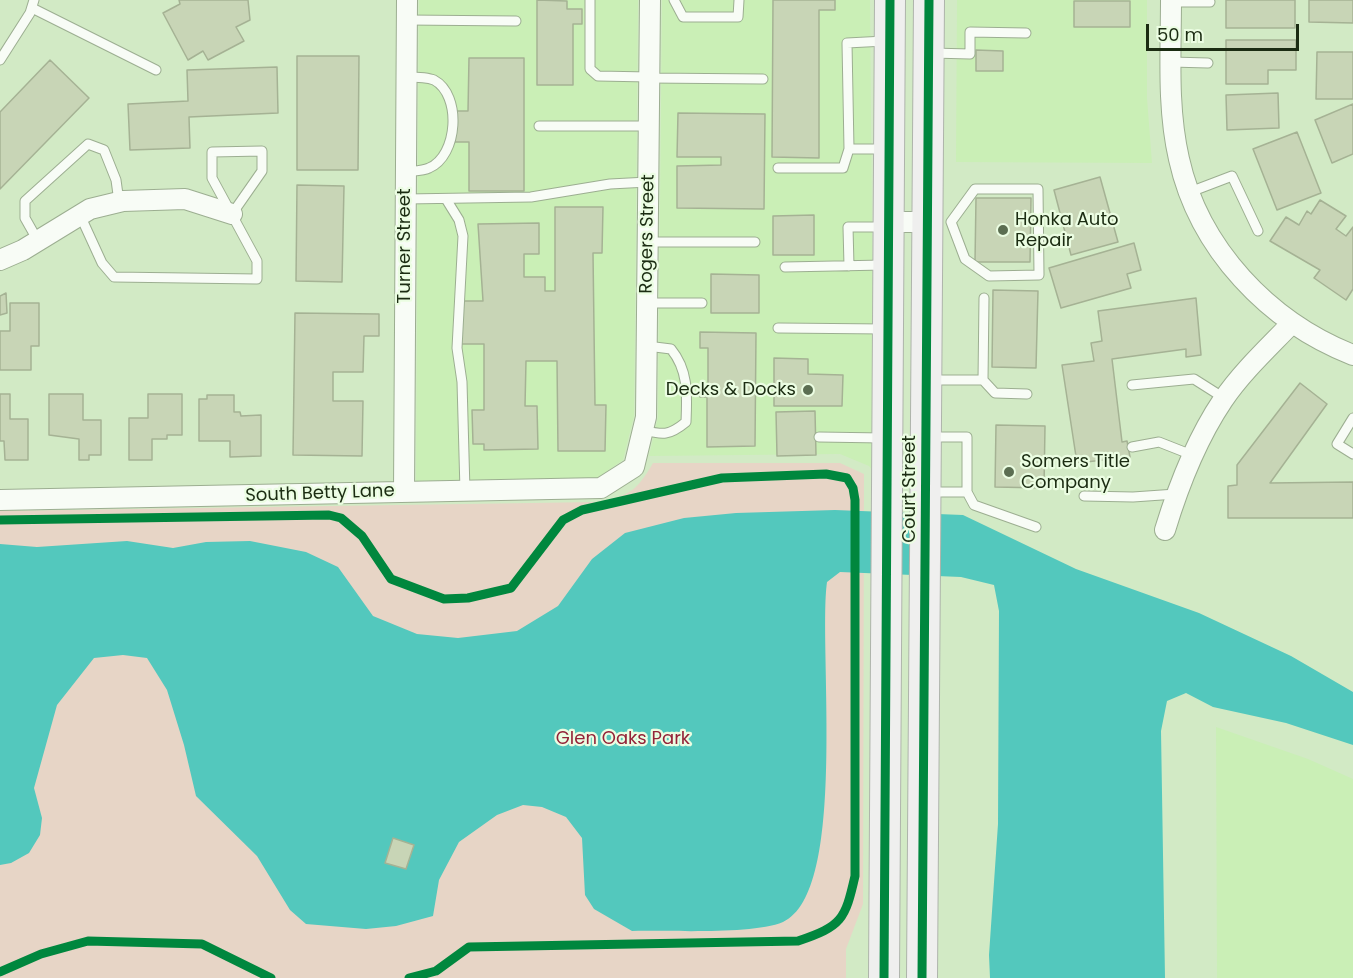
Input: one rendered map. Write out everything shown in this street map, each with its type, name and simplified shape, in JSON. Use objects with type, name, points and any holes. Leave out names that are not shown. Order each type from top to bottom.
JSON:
[{"type":"main road","name":"Court Street","points":[[884,978],[890,0]]},
{"type":"main road","points":[[911,0],[929,84]]},
{"type":"main road","name":"Court Street","points":[[922,978],[927,380],[939,222],[929,84],[930,0]]},
{"type":"street","name":"Turner Street","points":[[404,492],[407,0]]},
{"type":"street","name":"Rogers Street","points":[[634,467],[646,417],[650,0]]},
{"type":"street","points":[[1171,1],[1171,99],[1179,160],[1190,192],[1221,252],[1249,288],[1291,324],[1353,355]]},
{"type":"street","points":[[0,260],[38,241],[90,209],[119,202],[185,199],[232,214]]},
{"type":"street","points":[[889,224],[939,222]]},
{"type":"street","points":[[1165,530],[1176,494],[1192,455],[1224,398],[1291,324]]},
{"type":"street","name":"South Betty Lane","points":[[0,500],[601,488],[634,467]]},
{"type":"lane","points":[[590,0],[590,69],[597,76],[763,79]]},
{"type":"lane","points":[[674,0],[684,17],[738,17],[739,0]]},
{"type":"lane","points":[[1171,1],[1210,2]]},
{"type":"lane","points":[[0,60],[33,4],[156,70]]},
{"type":"lane","points":[[407,20],[516,21]]},
{"type":"lane","points":[[929,53],[970,54],[970,32],[1026,33]]},
{"type":"lane","points":[[778,168],[843,168],[849,149],[847,43],[890,40]]},
{"type":"lane","points":[[1171,62],[1208,63]]},
{"type":"lane","points":[[406,77],[433,79],[446,90],[452,108],[452,133],[446,154],[429,168],[406,172]]},
{"type":"lane","points":[[539,126],[649,126]]},
{"type":"lane","points":[[38,241],[25,218],[25,201],[88,144],[104,150],[116,180],[119,202]]},
{"type":"lane","points":[[849,149],[889,149]]},
{"type":"lane","points":[[80,215],[102,263],[114,277],[257,279],[257,261],[212,178],[212,152],[262,151],[262,171],[232,214]]},
{"type":"lane","points":[[1190,192],[1232,176],[1258,231]]},
{"type":"lane","points":[[406,199],[531,197],[610,184],[648,182]]},
{"type":"lane","points":[[975,189],[1038,189],[1039,275],[989,276],[965,259],[939,222],[975,189]]},
{"type":"lane","points":[[446,199],[459,220],[463,236],[457,348],[462,382],[465,491]]},
{"type":"lane","points":[[849,266],[848,226],[889,224]]},
{"type":"lane","points":[[648,242],[755,242]]},
{"type":"lane","points":[[785,267],[888,265]]},
{"type":"lane","points":[[984,298],[983,380],[995,393],[1027,394]]},
{"type":"lane","points":[[647,303],[702,303]]},
{"type":"lane","points":[[778,328],[888,329]]},
{"type":"lane","points":[[643,430],[661,434],[674,432],[686,422],[687,385],[678,357],[671,349],[647,346]]},
{"type":"lane","points":[[1132,385],[1194,379],[1224,398]]},
{"type":"lane","points":[[927,380],[983,380]]},
{"type":"lane","points":[[1353,418],[1337,444],[1353,454]]},
{"type":"lane","points":[[819,437],[887,438]]},
{"type":"lane","points":[[927,437],[967,437],[967,492],[974,505],[1036,527]]},
{"type":"lane","points":[[1132,447],[1159,442],[1192,455]]},
{"type":"lane","points":[[926,495],[967,492]]},
{"type":"lane","points":[[1084,496],[1133,497],[1176,494]]},
{"type":"shaded area","points":[[419,0],[638,0],[634,416],[623,460],[597,478],[416,481]]},
{"type":"shaded area","points":[[662,0],[870,0],[874,473],[869,466],[840,454],[649,456],[658,417]]},
{"type":"shaded area","points":[[957,0],[1147,0],[1147,98],[1152,163],[956,162]]},
{"type":"shaded area","points":[[1216,727],[1308,759],[1353,779],[1353,978],[1217,978]]},
{"type":"green space","name":"Glen Oaks Park","points":[[653,463],[840,463],[864,474],[863,904],[846,949],[846,978],[0,978],[0,511],[598,502],[631,491],[642,480]]},
{"type":"water","points":[[835,510],[963,515],[1076,569],[1199,613],[1291,656],[1353,692],[1353,745],[1286,723],[1213,707],[1186,693],[1167,701],[1161,731],[1165,978],[990,978],[989,955],[998,824],[999,611],[994,585],[961,577],[840,572],[827,582],[824,819],[816,866],[803,902],[783,922],[752,929],[632,931],[594,909],[585,895],[582,838],[566,817],[542,807],[523,805],[497,815],[459,842],[439,880],[433,916],[396,926],[366,929],[306,924],[290,910],[257,856],[196,796],[184,745],[167,690],[147,658],[123,655],[94,658],[57,705],[34,788],[42,818],[40,835],[29,853],[11,863],[0,865],[0,544],[37,547],[127,541],[173,548],[206,542],[250,541],[306,552],[338,567],[373,616],[417,634],[458,638],[517,631],[558,606],[592,559],[625,533],[684,518],[736,513]]},
{"type":"building","points":[[179,0],[248,0],[250,20],[236,27],[244,41],[208,60],[203,51],[188,60],[163,13],[180,4]]},
{"type":"building","points":[[537,0],[567,1],[567,9],[582,9],[582,24],[573,24],[573,85],[537,85]]},
{"type":"building","points":[[773,0],[835,0],[835,10],[819,10],[819,158],[772,157]]},
{"type":"building","points":[[1226,0],[1295,0],[1295,28],[1226,28]]},
{"type":"building","points":[[1309,0],[1353,0],[1353,23],[1309,22]]},
{"type":"building","points":[[1074,1],[1130,1],[1130,27],[1074,27]]},
{"type":"building","points":[[1226,40],[1296,40],[1296,70],[1268,70],[1268,84],[1226,84]]},
{"type":"building","points":[[976,50],[1003,51],[1003,71],[976,71]]},
{"type":"building","points":[[1317,52],[1353,52],[1353,99],[1316,99]]},
{"type":"building","points":[[297,56],[359,56],[358,170],[297,170]]},
{"type":"building","points":[[469,58],[524,58],[524,191],[469,191],[469,142],[455,142],[454,111],[468,111]]},
{"type":"building","points":[[50,60],[89,98],[0,189],[0,112]]},
{"type":"building","points":[[277,67],[278,113],[189,117],[190,148],[130,150],[128,104],[188,101],[187,70]]},
{"type":"building","points":[[1278,93],[1279,128],[1227,130],[1226,95]]},
{"type":"building","points":[[1353,104],[1353,154],[1332,163],[1315,120]]},
{"type":"building","points":[[678,113],[765,114],[764,209],[677,208],[677,166],[721,165],[721,157],[677,157]]},
{"type":"building","points":[[1297,132],[1321,193],[1277,210],[1253,149]]},
{"type":"building","points":[[1100,177],[1118,242],[1071,255],[1054,190]]},
{"type":"building","points":[[297,185],[344,186],[342,282],[296,281]]},
{"type":"building","name":"Honka Auto Repair","points":[[976,198],[1031,198],[1030,262],[975,262]]},
{"type":"building","points":[[1320,200],[1346,216],[1336,229],[1346,236],[1353,227],[1353,289],[1346,300],[1314,278],[1320,270],[1270,241],[1286,217],[1299,225],[1307,211],[1311,214]]},
{"type":"building","points":[[555,207],[603,207],[602,253],[593,253],[595,405],[606,405],[605,451],[558,451],[557,361],[526,361],[525,406],[537,406],[538,449],[484,450],[484,444],[473,444],[472,410],[484,410],[484,344],[460,344],[461,301],[483,301],[478,224],[539,223],[539,254],[524,254],[524,277],[545,277],[545,291],[555,291]]},
{"type":"building","points":[[814,215],[814,255],[773,255],[773,216]]},
{"type":"building","points":[[1134,243],[1141,270],[1127,274],[1131,288],[1061,308],[1049,268]]},
{"type":"building","points":[[711,274],[759,275],[759,313],[711,313]]},
{"type":"building","points":[[993,290],[1038,291],[1036,368],[992,367]]},
{"type":"building","points":[[6,293],[7,313],[0,315],[0,296]]},
{"type":"building","points":[[1196,298],[1201,355],[1186,357],[1186,349],[1112,359],[1122,442],[1127,441],[1130,457],[1077,463],[1062,365],[1094,361],[1091,343],[1102,341],[1098,311]]},
{"type":"building","points":[[10,303],[39,303],[39,346],[31,346],[31,370],[0,370],[0,331],[10,331]]},
{"type":"building","points":[[295,313],[379,314],[379,336],[364,336],[363,372],[333,372],[333,401],[363,401],[362,456],[293,455]]},
{"type":"building","points":[[700,332],[756,333],[755,446],[707,447],[707,397],[700,397],[700,385],[708,385],[708,348],[700,348]]},
{"type":"building","name":"Decks & Docks","points":[[774,358],[808,359],[808,374],[843,375],[842,406],[774,406]]},
{"type":"building","points":[[1300,383],[1327,404],[1270,483],[1353,482],[1353,518],[1228,518],[1228,486],[1237,485],[1237,465]]},
{"type":"building","points":[[0,394],[10,394],[10,419],[28,419],[28,460],[5,460],[4,441],[0,441]]},
{"type":"building","points":[[49,394],[83,394],[83,420],[101,420],[101,455],[89,455],[89,460],[79,460],[79,439],[49,435]]},
{"type":"building","points":[[148,394],[182,394],[182,435],[167,435],[167,439],[152,439],[152,460],[129,460],[129,418],[148,418]]},
{"type":"building","points":[[207,395],[234,395],[234,412],[240,412],[241,416],[261,415],[261,456],[230,457],[230,441],[199,441],[199,399],[207,399]]},
{"type":"building","points":[[815,411],[816,455],[777,456],[776,412]]},
{"type":"building","points":[[996,425],[1045,426],[1044,488],[995,487]]},
{"type":"building","points":[[393,838],[414,845],[406,869],[385,863]]},
{"type":"cycle path","points":[[884,978],[890,0]]},
{"type":"cycle path","points":[[922,978],[929,0]]},
{"type":"cycle path","points":[[0,520],[329,515],[341,518],[362,536],[391,579],[444,599],[468,598],[511,588],[563,520],[582,510],[722,478],[826,474],[847,478],[853,488],[855,500],[855,876],[848,903],[839,919],[824,931],[798,941],[469,947],[436,971],[409,978]]},
{"type":"cycle path","points":[[0,972],[41,954],[88,941],[202,944],[271,978]]},
{"type":"place","name":"Honka Auto Repair","points":[[1003,230]]},
{"type":"place","name":"Decks & Docks","points":[[808,390]]},
{"type":"place","name":"Somers Title Company","points":[[1009,472]]}]
